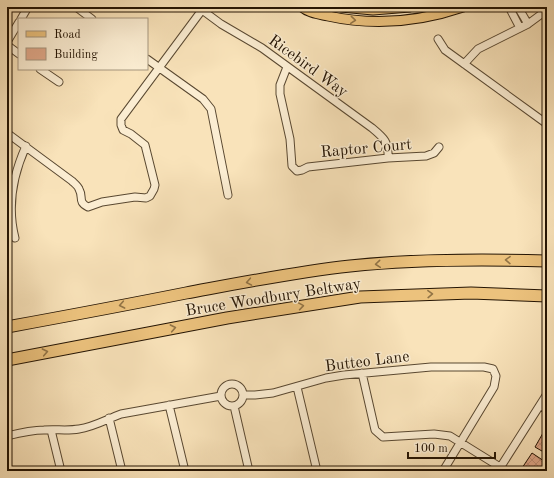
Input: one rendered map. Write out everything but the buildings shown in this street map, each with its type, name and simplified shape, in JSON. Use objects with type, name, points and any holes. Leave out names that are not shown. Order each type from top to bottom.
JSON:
[{"type":"highway","name":"Bruce Woodbury Beltway","points":[[7,327],[289,274],[350,266],[397,262],[436,261],[547,261]]},
{"type":"highway","name":"Bruce Woodbury Beltway","points":[[7,360],[227,318],[360,297],[471,293],[547,296]]},
{"type":"main road","points":[[302,7],[307,11],[338,18],[383,22],[427,17],[463,7]]},
{"type":"main road","points":[[341,7],[373,10],[410,7]]},
{"type":"street","points":[[22,18],[28,7]]},
{"type":"street","points":[[76,7],[91,18]]},
{"type":"street","points":[[509,7],[520,28]]},
{"type":"street","points":[[518,7],[528,24]]},
{"type":"street","points":[[7,133],[72,181],[79,189],[81,201],[88,207],[102,202],[135,197],[146,198],[150,196],[155,185],[145,145],[131,134],[123,130],[121,119],[134,104],[160,68],[200,8]]},
{"type":"street","name":"Ricebird Way","points":[[200,8],[221,24],[262,48],[381,136],[387,144],[388,158]]},
{"type":"street","points":[[464,64],[478,49],[528,24],[547,10]]},
{"type":"street","points":[[7,42],[18,24]]},
{"type":"street","points":[[438,39],[445,50],[547,124]]},
{"type":"street","points":[[7,45],[18,53]]},
{"type":"street","points":[[148,60],[203,99],[211,109],[228,195]]},
{"type":"street","name":"Raptor Court","points":[[287,66],[280,85],[280,94],[290,139],[292,166],[297,171],[308,167],[388,158],[426,156],[434,153],[439,148]]},
{"type":"street","points":[[41,70],[59,82]]},
{"type":"street","points":[[15,238],[11,217],[12,198],[16,172],[26,146]]},
{"type":"street","name":"Butteo Lane","points":[[243,395],[264,394],[334,377],[362,373],[452,367],[484,367],[493,369],[496,376],[494,387],[460,442]]},
{"type":"street","points":[[362,373],[375,430],[383,437],[423,434],[450,436],[499,469],[547,394]]},
{"type":"street","points":[[232,384],[240,387],[243,395],[240,402],[234,406],[229,406],[224,403],[221,396],[223,388],[232,384]]},
{"type":"street","points":[[297,387],[318,471]]},
{"type":"street","points":[[7,436],[27,432],[80,429],[120,414],[221,396]]},
{"type":"street","points":[[169,405],[185,471]]},
{"type":"street","points":[[540,405],[547,410]]},
{"type":"street","points":[[234,406],[250,471]]},
{"type":"street","points":[[109,418],[122,471]]},
{"type":"street","points":[[51,430],[61,471]]},
{"type":"street","points":[[443,471],[460,442]]}]
